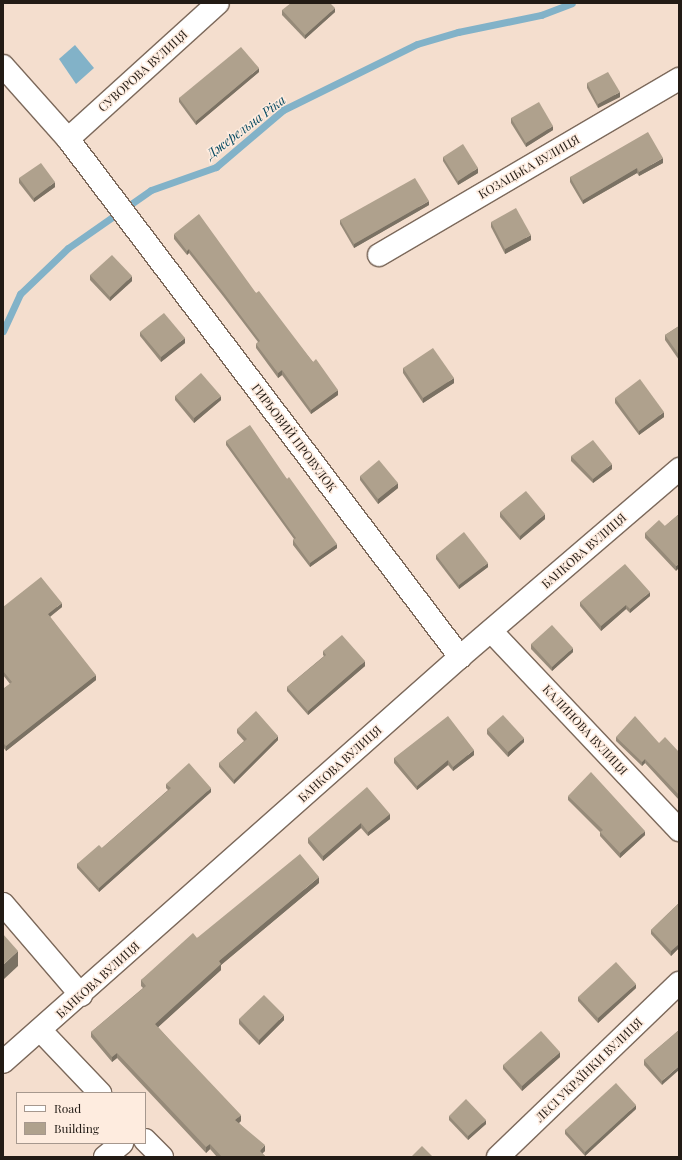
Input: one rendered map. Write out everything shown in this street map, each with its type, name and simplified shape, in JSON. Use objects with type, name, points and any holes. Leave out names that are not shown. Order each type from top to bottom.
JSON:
[{"type":"street","name":"СУВОРОВА ВУЛИЦЯ","points":[[68,139],[218,3]]},
{"type":"street","points":[[3,66],[68,139]]},
{"type":"street","name":"КОЗАЦЬКА ВУЛИЦЯ","points":[[379,255],[679,79]]},
{"type":"street","name":"ГИРЬОВИЙ ПРОВУЛОК","points":[[68,139],[460,657]]},
{"type":"street","name":"БАНКОВА ВУЛИЦЯ","points":[[3,1062],[41,1031],[460,657],[679,469]]},
{"type":"street","name":"КАЛИНОВА ВУЛИЦЯ","points":[[492,631],[679,830]]},
{"type":"street","points":[[3,904],[80,995]]},
{"type":"street","name":"ЛЕСІ УКРАЇНКИ ВУЛИЦЯ","points":[[498,1157],[679,983]]},
{"type":"street","points":[[41,1031],[99,1092]]},
{"type":"street","points":[[146,1141],[162,1157]]},
{"type":"street","points":[[105,1157],[121,1144]]},
{"type":"water","points":[[75,45],[94,68],[76,84],[59,59]]},
{"type":"building","points":[[291,3],[330,3],[335,8],[305,35],[282,10]]},
{"type":"building","points":[[241,47],[259,68],[196,121],[179,98]]},
{"type":"building","points":[[608,72],[620,92],[598,104],[587,83]]},
{"type":"building","points":[[539,102],[553,126],[526,143],[511,118]]},
{"type":"building","points":[[648,132],[663,158],[639,172],[637,168],[583,200],[570,177]]},
{"type":"building","points":[[463,144],[478,168],[458,181],[443,157]]},
{"type":"building","points":[[41,163],[55,182],[34,198],[19,178]]},
{"type":"building","points":[[415,178],[429,201],[354,244],[340,220]]},
{"type":"building","points":[[516,208],[531,235],[505,249],[491,222]]},
{"type":"building","points":[[199,214],[256,293],[259,291],[313,362],[316,359],[338,390],[311,410],[282,370],[278,373],[256,344],[260,341],[189,249],[187,251],[174,234]]},
{"type":"building","points":[[112,255],[132,276],[110,297],[90,275]]},
{"type":"building","points":[[164,313],[185,338],[161,357],[140,332]]},
{"type":"building","points":[[679,326],[679,355],[665,335]]},
{"type":"building","points":[[433,348],[454,378],[423,398],[403,368]]},
{"type":"building","points":[[201,373],[221,396],[194,418],[175,396]]},
{"type":"building","points":[[640,379],[664,412],[639,431],[615,398]]},
{"type":"building","points":[[250,425],[287,479],[289,477],[337,544],[310,563],[293,540],[296,538],[226,441]]},
{"type":"building","points":[[593,440],[612,464],[593,479],[571,456]]},
{"type":"building","points":[[379,460],[398,483],[378,499],[360,476]]},
{"type":"building","points":[[526,491],[545,514],[520,536],[500,512]]},
{"type":"building","points":[[679,514],[679,564],[676,566],[645,533],[659,520],[665,526]]},
{"type":"building","points":[[464,532],[488,563],[459,585],[436,555]]},
{"type":"building","points":[[625,564],[650,592],[630,609],[626,605],[601,626],[580,602]]},
{"type":"building","points":[[41,577],[62,603],[48,614],[96,675],[6,746],[3,743],[3,689],[12,682],[3,671],[3,607]]},
{"type":"building","points":[[552,625],[573,648],[552,667],[531,644]]},
{"type":"building","points":[[342,635],[365,661],[308,711],[287,687],[326,655],[323,651]]},
{"type":"building","points":[[256,711],[278,736],[234,780],[219,763],[247,739],[237,729]]},
{"type":"building","points":[[503,715],[524,738],[508,752],[487,729]]},
{"type":"building","points":[[448,716],[474,750],[453,767],[448,760],[417,786],[394,758]]},
{"type":"building","points":[[635,716],[659,743],[665,737],[679,752],[679,795],[645,759],[642,762],[616,737]]},
{"type":"building","points":[[189,763],[211,788],[99,888],[77,864],[99,845],[102,848],[171,788],[166,784]]},
{"type":"building","points":[[591,772],[645,831],[620,853],[600,832],[603,830],[568,796]]},
{"type":"building","points":[[367,787],[390,814],[368,832],[361,823],[323,856],[308,838]]},
{"type":"building","points":[[300,854],[319,877],[219,961],[221,964],[155,1024],[241,1115],[235,1120],[265,1145],[260,1151],[266,1157],[222,1157],[210,1144],[206,1147],[117,1053],[112,1057],[91,1032],[146,986],[141,980],[193,933],[197,938]]},
{"type":"building","points":[[679,903],[679,944],[671,951],[651,930]]},
{"type":"building","points":[[3,934],[18,951],[3,965]]},
{"type":"building","points":[[616,962],[636,984],[598,1018],[578,997]]},
{"type":"building","points":[[264,995],[284,1015],[259,1040],[239,1019]]},
{"type":"building","points":[[679,1030],[679,1066],[662,1081],[644,1060]]},
{"type":"building","points":[[541,1031],[560,1052],[522,1086],[503,1065]]},
{"type":"building","points":[[616,1083],[636,1105],[585,1152],[565,1130]]},
{"type":"building","points":[[466,1099],[486,1120],[468,1136],[449,1116]]},
{"type":"building","points":[[422,1146],[433,1157],[411,1157]]},
{"type":"waterway","name":"Джерельна Ріка","points":[[3,331],[20,294],[68,248],[151,190],[216,167],[283,110],[417,44],[458,32],[541,15],[572,3]]}]
